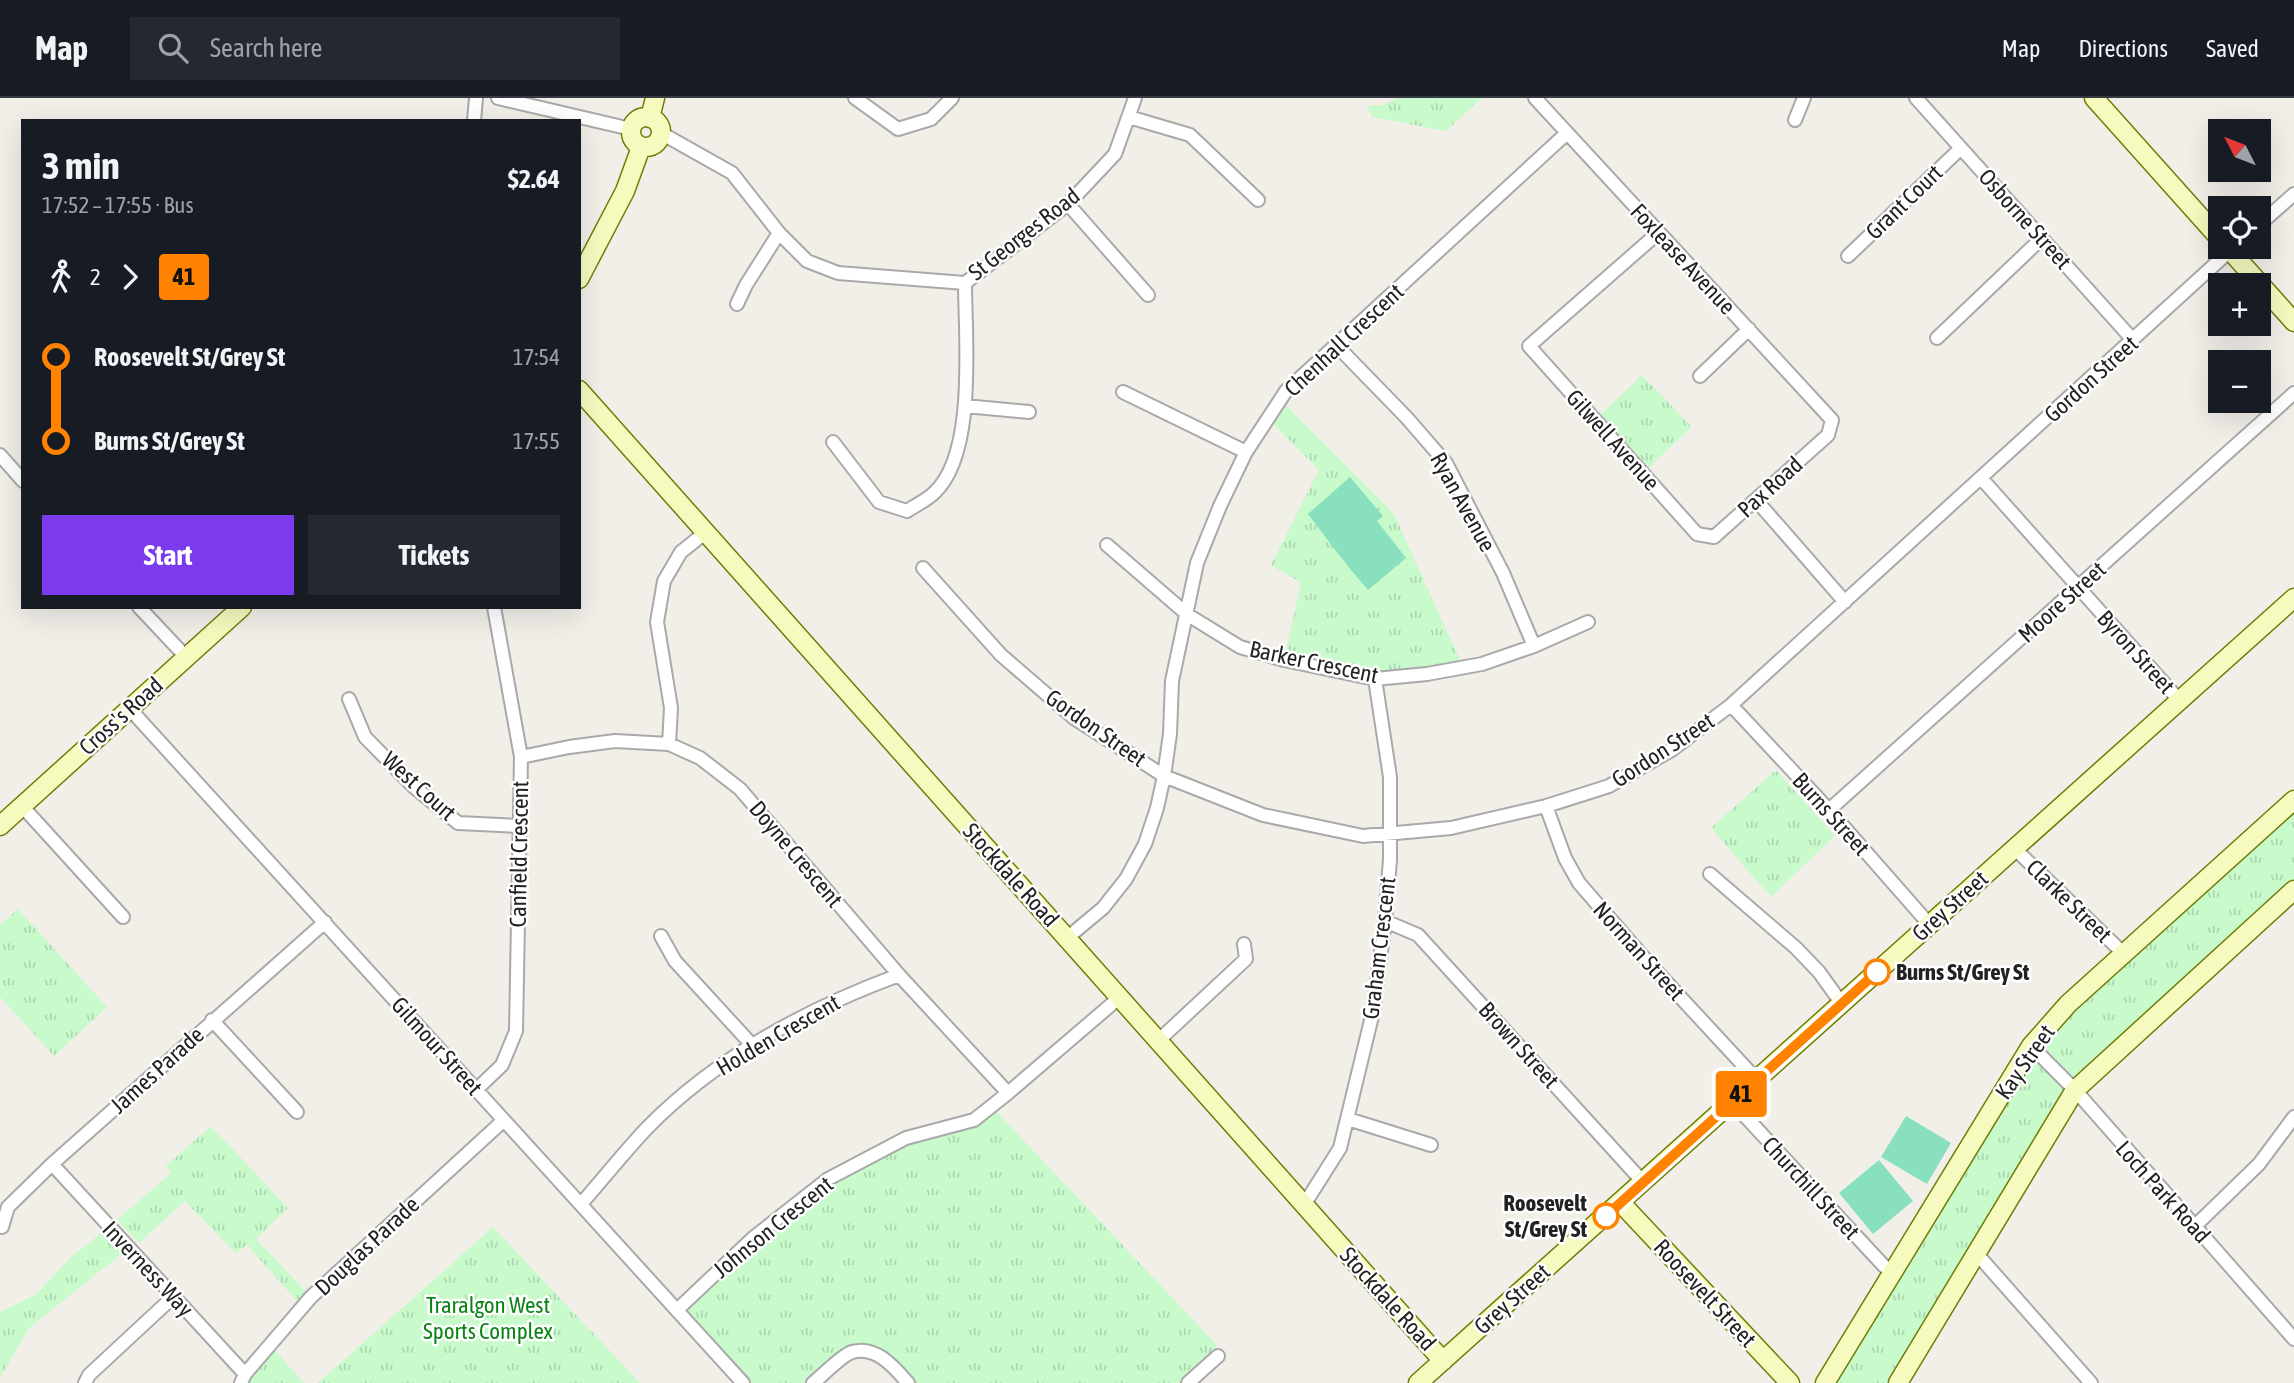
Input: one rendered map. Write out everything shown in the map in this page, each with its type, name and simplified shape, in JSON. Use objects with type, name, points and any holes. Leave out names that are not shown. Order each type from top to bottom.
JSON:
[{"type":"street","points":[[474,119],[476,98]]},
{"type":"street","points":[[498,98],[631,128]]},
{"type":"street","points":[[650,118],[655,98]]},
{"type":"street","points":[[855,98],[898,130],[931,119],[952,98]]},
{"type":"street","name":"St Georges Road","points":[[661,133],[732,173],[779,233],[807,261],[838,273],[965,283],[1068,204],[1115,154],[1135,98]]},
{"type":"street","name":"Foxlease Avenue","points":[[1535,98],[1832,420]]},
{"type":"street","points":[[1795,120],[1804,98]]},
{"type":"street","name":"Osborne Street","points":[[1916,98],[2133,340]]},
{"type":"street","points":[[2094,98],[2208,224]]},
{"type":"street","points":[[1129,117],[1190,135],[1258,200]]},
{"type":"street","points":[[631,128],[639,119],[650,118],[659,124],[661,133],[655,144],[641,147]]},
{"type":"street","points":[[631,128],[633,140],[641,147]]},
{"type":"street","name":"Chenhall Crescent","points":[[1067,938],[1104,908],[1126,879],[1145,844],[1164,776],[1170,734],[1172,681],[1198,563],[1220,506],[1246,452],[1286,391],[1567,133]]},
{"type":"street","points":[[581,275],[625,191],[641,147]]},
{"type":"street","name":"Grant Court","points":[[1848,256],[1961,148]]},
{"type":"street","points":[[2271,214],[2294,194]]},
{"type":"street","points":[[1068,204],[1148,295]]},
{"type":"street","points":[[737,304],[779,233]]},
{"type":"street","name":"Gilwell Avenue","points":[[1658,233],[1529,346],[1697,534]]},
{"type":"street","points":[[1937,338],[2042,238]]},
{"type":"street","name":"Gordon Street","points":[[923,568],[1001,655],[1074,718],[1164,776],[1264,815],[1363,836],[1451,828],[1546,806],[1609,786],[1673,749],[1731,705],[2133,340],[2215,259]]},
{"type":"street","points":[[2239,259],[2294,321]]},
{"type":"street","points":[[833,442],[879,502],[907,511],[935,492],[955,463],[965,406],[965,283]]},
{"type":"street","points":[[1700,376],[1749,329]]},
{"type":"street","name":"Ryan Avenue","points":[[1336,345],[1408,418],[1447,463],[1503,573],[1534,646]]},
{"type":"street","name":"Stockdale Road","points":[[581,392],[1443,1361]]},
{"type":"street","points":[[1123,392],[1246,452]]},
{"type":"street","name":"Moore Street","points":[[1829,810],[2294,393]]},
{"type":"street","points":[[965,406],[1030,412]]},
{"type":"street","name":"Pax Road","points":[[1697,534],[1714,537],[1828,435],[1832,420]]},
{"type":"street","points":[[0,455],[21,479]]},
{"type":"street","name":"Byron Street","points":[[1981,478],[2179,700]]},
{"type":"street","points":[[1756,500],[1844,602]]},
{"type":"street","points":[[669,744],[671,708],[657,622],[664,581],[681,552],[706,532]]},
{"type":"street","name":"Barker Crescent","points":[[1107,545],[1188,615],[1240,647],[1284,660],[1375,679],[1427,674],[1482,664],[1534,646],[1588,622]]},
{"type":"street","name":"Grey Street","points":[[1418,1383],[2294,598]]},
{"type":"street","points":[[141,609],[186,657]]},
{"type":"street","name":"Cross's Road","points":[[0,826],[240,609]]},
{"type":"street","name":"Canfield Crescent","points":[[476,1090],[502,1065],[516,1031],[522,757],[494,609]]},
{"type":"street","name":"Graham Crescent","points":[[1304,1205],[1340,1148],[1373,1012],[1390,860],[1390,777],[1375,679]]},
{"type":"street","name":"West Court","points":[[349,699],[365,737],[413,786],[458,823],[519,826]]},
{"type":"street","name":"Burns Street","points":[[1731,705],[1829,810],[1929,924]]},
{"type":"street","name":"Gilmour Street","points":[[130,708],[743,1383]]},
{"type":"street","name":"Doyne Crescent","points":[[522,757],[615,741],[669,744],[700,758],[740,789],[899,975],[1008,1093]]},
{"type":"street","name":"Kay Street","points":[[1825,1383],[2031,1046],[2068,1004],[2294,800]]},
{"type":"street","points":[[22,806],[123,917]]},
{"type":"street","name":"Norman Street","points":[[1546,806],[1565,858],[1579,883],[1757,1080]]},
{"type":"street","name":"Clarke Street","points":[[2014,848],[2123,953]]},
{"type":"street","points":[[1710,874],[1796,948],[1819,972],[1842,1004]]},
{"type":"street","points":[[1898,1383],[2075,1090],[2294,890]]},
{"type":"street","name":"Brown Street","points":[[1385,921],[1418,935],[1643,1182]]},
{"type":"street","name":"James Parade","points":[[2,1227],[8,1207],[52,1164],[325,922]]},
{"type":"street","points":[[661,936],[675,961],[751,1045]]},
{"type":"street","points":[[1159,1040],[1246,959],[1244,944]]},
{"type":"street","name":"Holden Crescent","points":[[581,1204],[649,1126],[713,1071],[793,1020],[850,993],[899,975]]},
{"type":"street","name":"Johnson Crescent","points":[[677,1310],[753,1238],[828,1179],[906,1138],[974,1119],[1120,997]]},
{"type":"street","points":[[212,1020],[297,1112]]},
{"type":"street","name":"Loch Park Road","points":[[2031,1046],[2075,1090],[2294,1339]]},
{"type":"street","name":"Churchill Street","points":[[1732,1102],[1798,1176],[1891,1272]]},
{"type":"street","points":[[2194,1227],[2259,1164],[2294,1117]]},
{"type":"street","points":[[1348,1119],[1431,1145]]},
{"type":"street","name":"Douglas Parade","points":[[243,1378],[312,1297],[504,1120]]},
{"type":"street","name":"Inverness Way","points":[[52,1164],[243,1378]]},
{"type":"street","name":"Roosevelt Street","points":[[1620,1202],[1790,1383]]},
{"type":"street","points":[[1977,1254],[2091,1383]]},
{"type":"street","points":[[85,1383],[89,1375],[173,1297]]},
{"type":"street","points":[[813,1383],[851,1352],[873,1352],[893,1366],[908,1383]]},
{"type":"street","points":[[1188,1383],[1218,1356]]},
{"type":"green space","points":[[1398,98],[1482,98],[1446,131],[1372,117],[1367,106],[1383,105]]},
{"type":"green space","points":[[1642,375],[1692,427],[1643,473],[1595,420]]},
{"type":"green space","points":[[1287,406],[1394,514],[1463,667],[1375,679],[1284,660],[1301,583],[1271,565],[1319,470],[1273,424]]},
{"type":"green space","points":[[1350,477],[1383,516],[1377,521],[1406,558],[1368,590],[1308,514]]},
{"type":"green space","points":[[1776,770],[1835,836],[1771,897],[1711,828]]},
{"type":"green space","points":[[2294,800],[2294,890],[2075,1090],[1898,1383],[1826,1383],[2031,1046]]},
{"type":"green space","points":[[18,909],[107,1007],[54,1056],[0,997],[0,925]]},
{"type":"green space","points":[[991,1106],[1216,1344],[1218,1356],[1188,1383],[908,1383],[893,1366],[852,1352],[813,1383],[743,1383],[677,1310],[828,1179],[906,1138],[974,1120]]},
{"type":"green space","points":[[1906,1116],[1951,1143],[1927,1184],[1881,1157]]},
{"type":"green space","points":[[211,1126],[288,1208],[256,1239],[311,1297],[297,1301],[247,1245],[235,1253],[185,1201],[139,1243],[117,1220],[171,1173],[166,1166]]},
{"type":"green space","points":[[1879,1160],[1913,1201],[1873,1234],[1839,1193]]},
{"type":"green space","points":[[109,1227],[129,1248],[29,1328],[0,1378],[0,1312],[35,1295],[71,1257]]},
{"type":"green space","name":"Traralgon West Sports Complex","points":[[493,1227],[640,1383],[318,1383]]},
{"type":"green space","points":[[270,1345],[304,1383],[241,1383]]},
{"type":"bus line","name":"41","points":[[1606,1216],[1877,972]]},
{"type":"place","name":"Burns St/Grey St","points":[[1877,972]]},
{"type":"place","name":"Roosevelt St/Grey St","points":[[1606,1216]]}]
